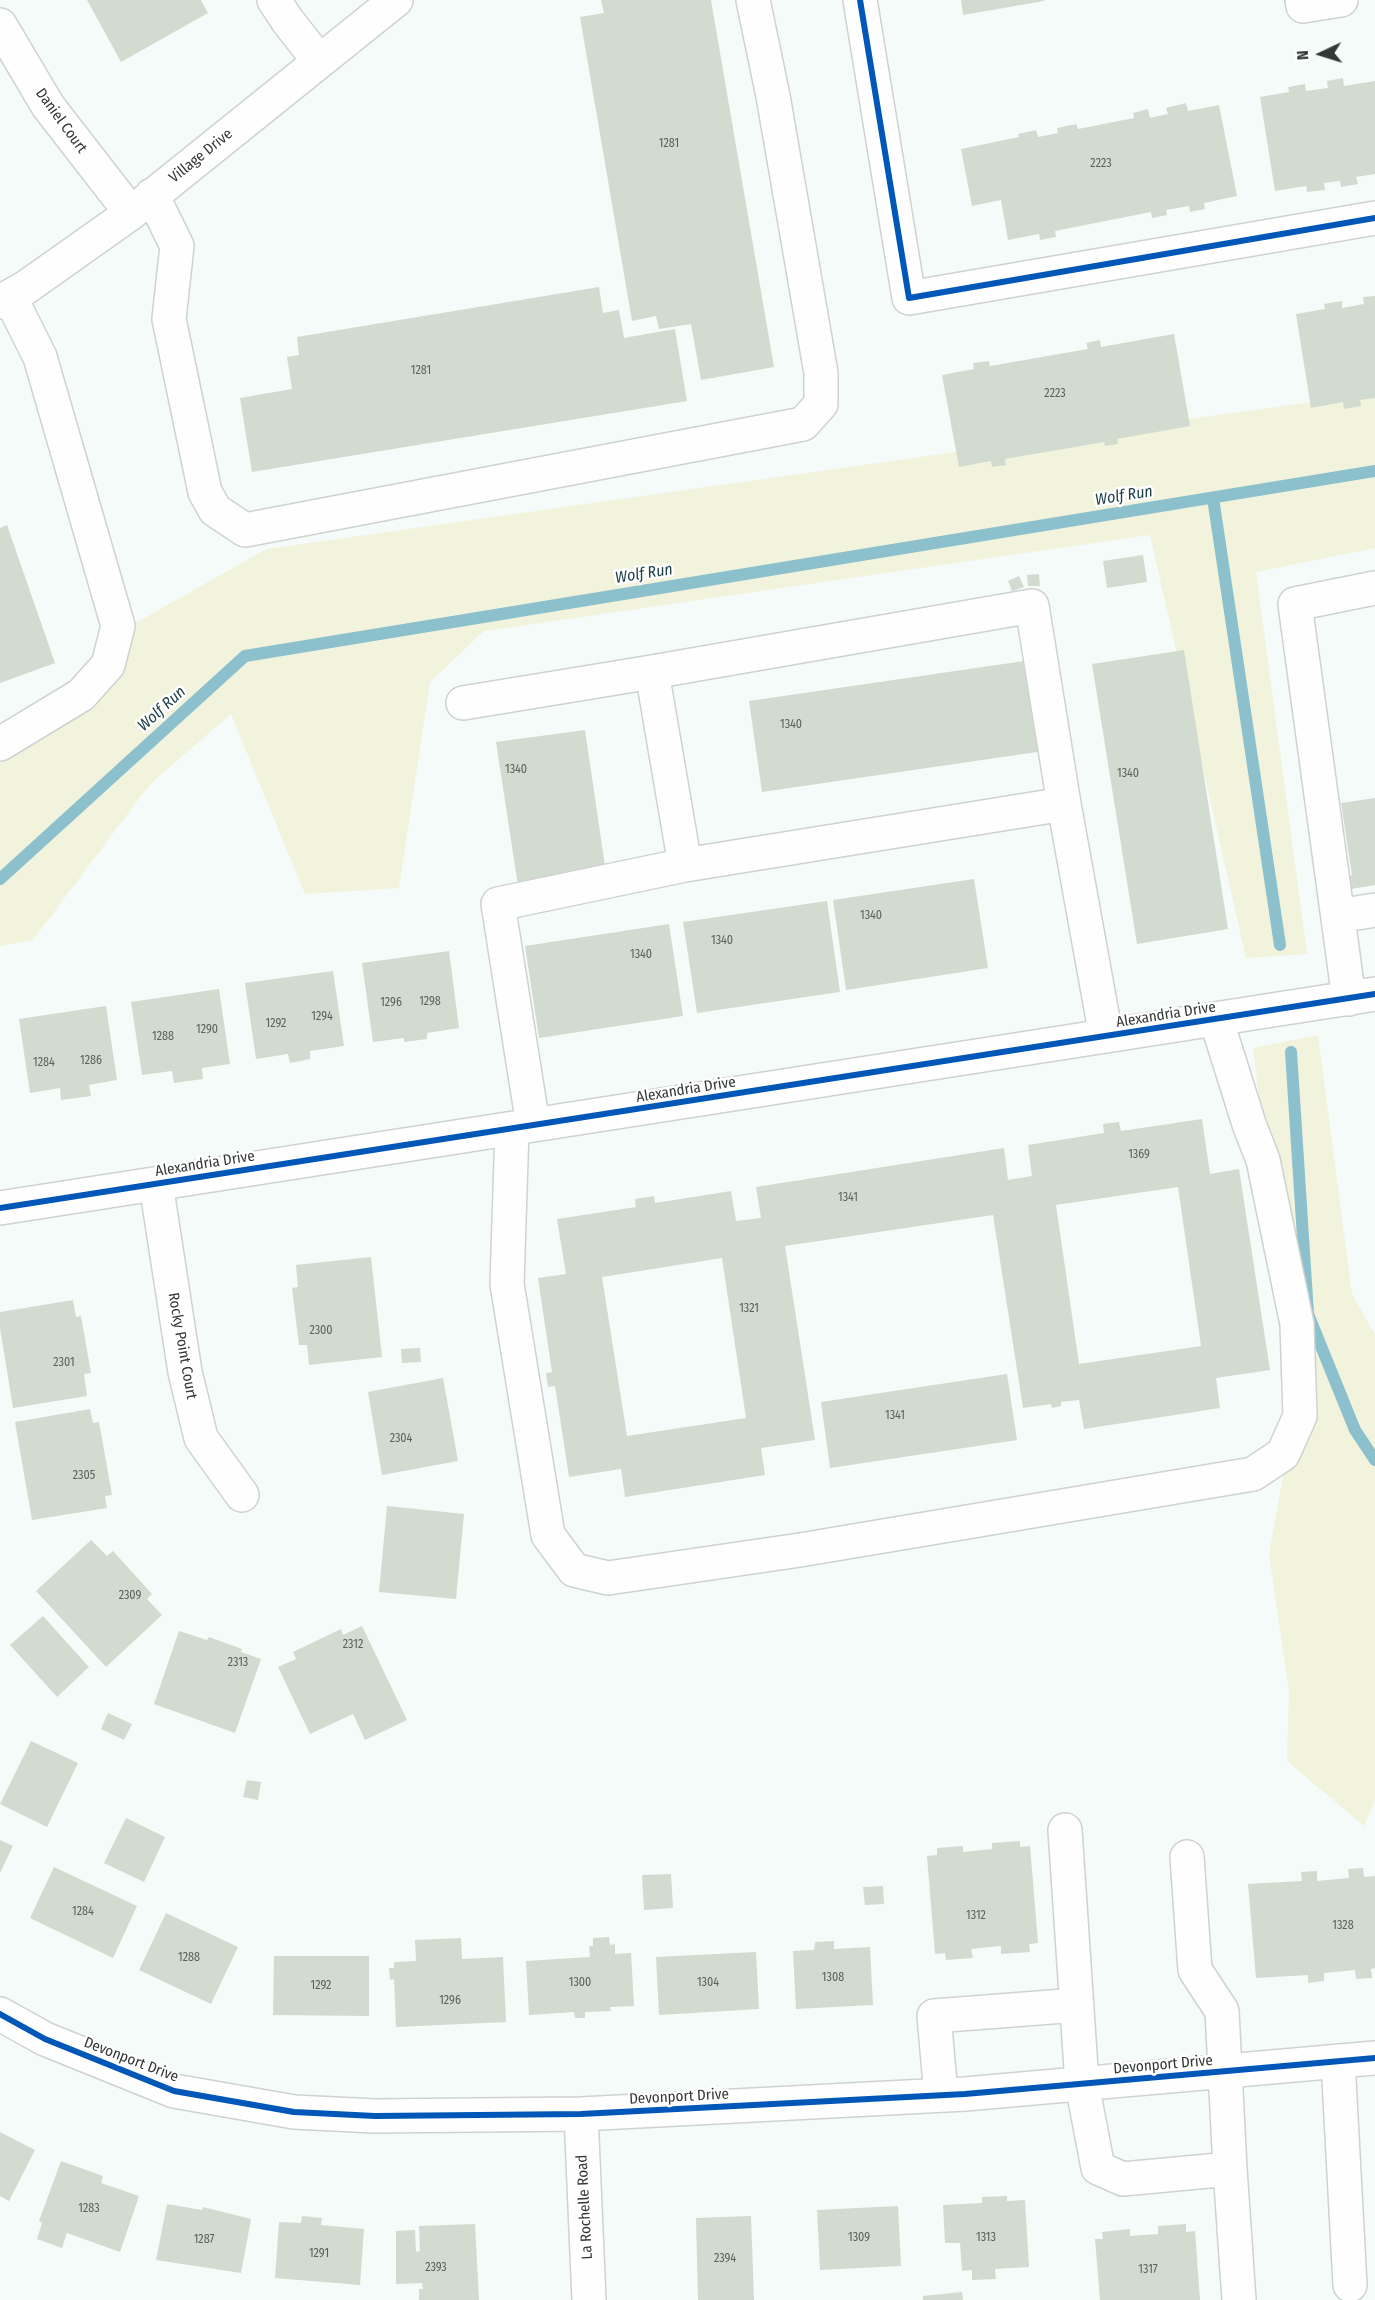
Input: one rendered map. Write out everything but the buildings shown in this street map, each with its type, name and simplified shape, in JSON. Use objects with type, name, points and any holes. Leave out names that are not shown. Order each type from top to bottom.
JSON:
[{"type":"street","points":[[274,0],[319,61]]},
{"type":"street","name":"Village Drive","points":[[5,300],[141,204],[396,0]]},
{"type":"street","name":"Daniel Court","points":[[0,25],[48,106],[141,204],[177,246],[169,319],[205,492],[215,510],[245,530],[803,424],[821,404],[821,373],[773,96],[753,0]]},
{"type":"street","points":[[860,0],[909,298],[1375,218]]},
{"type":"street","points":[[1302,0],[1303,6],[1341,0]]},
{"type":"street","points":[[0,744],[81,695],[108,665],[118,626],[40,357],[5,300]]},
{"type":"street","points":[[1368,997],[1338,916],[1295,604],[1375,588]]},
{"type":"street","points":[[463,703],[1032,606],[1064,804],[1106,1036]]},
{"type":"street","points":[[652,672],[685,866]]},
{"type":"street","points":[[1064,804],[685,866],[498,904],[522,1127],[507,1284],[548,1535],[574,1570],[608,1578],[800,1550],[1253,1474],[1283,1454],[1300,1416],[1297,1324],[1263,1160],[1249,1124],[1216,1019]]},
{"type":"street","points":[[1338,916],[1375,910]]},
{"type":"street","name":"Alexandria Drive","points":[[0,1208],[1368,997]]},
{"type":"street","name":"Rocky Point Court","points":[[156,1184],[185,1372],[201,1438],[242,1495]]},
{"type":"street","points":[[1065,1830],[1082,2084],[1098,2168],[1123,2179],[1230,2169]]},
{"type":"street","points":[[1186,1857],[1195,1970],[1222,2011],[1239,2300]]},
{"type":"street","points":[[941,2095],[934,2016],[1077,2005]]},
{"type":"street","name":"Devonport Drive","points":[[0,2014],[45,2039],[174,2091],[294,2112],[375,2116],[581,2114],[941,2095],[1375,2058]]},
{"type":"street","points":[[1338,2061],[1350,2285]]},
{"type":"street","name":"La Rochelle Road","points":[[581,2114],[590,2300]]},
{"type":"green space","points":[[1375,393],[1375,548],[1256,572],[1307,954],[1246,958],[1150,535],[484,631],[430,682],[399,888],[305,894],[231,714],[150,784],[33,940],[0,946],[0,764],[104,641],[266,549]]},
{"type":"green space","points":[[1318,1035],[1352,1294],[1375,1335],[1375,1800],[1364,1826],[1287,1761],[1289,1692],[1269,1554],[1296,1404],[1253,1048]]},
{"type":"waterway","name":"Wolf Run","points":[[0,879],[245,656],[1375,471]]},
{"type":"waterway","points":[[1213,498],[1280,945]]},
{"type":"waterway","points":[[1291,1052],[1308,1314],[1355,1430],[1375,1460]]},
{"type":"cycle path","points":[[860,0],[909,298],[1375,218]]},
{"type":"cycle path","points":[[0,1208],[1375,994]]},
{"type":"cycle path","points":[[0,2014],[45,2039],[174,2091],[294,2112],[375,2116],[581,2114],[965,2094],[1375,2058]]}]
